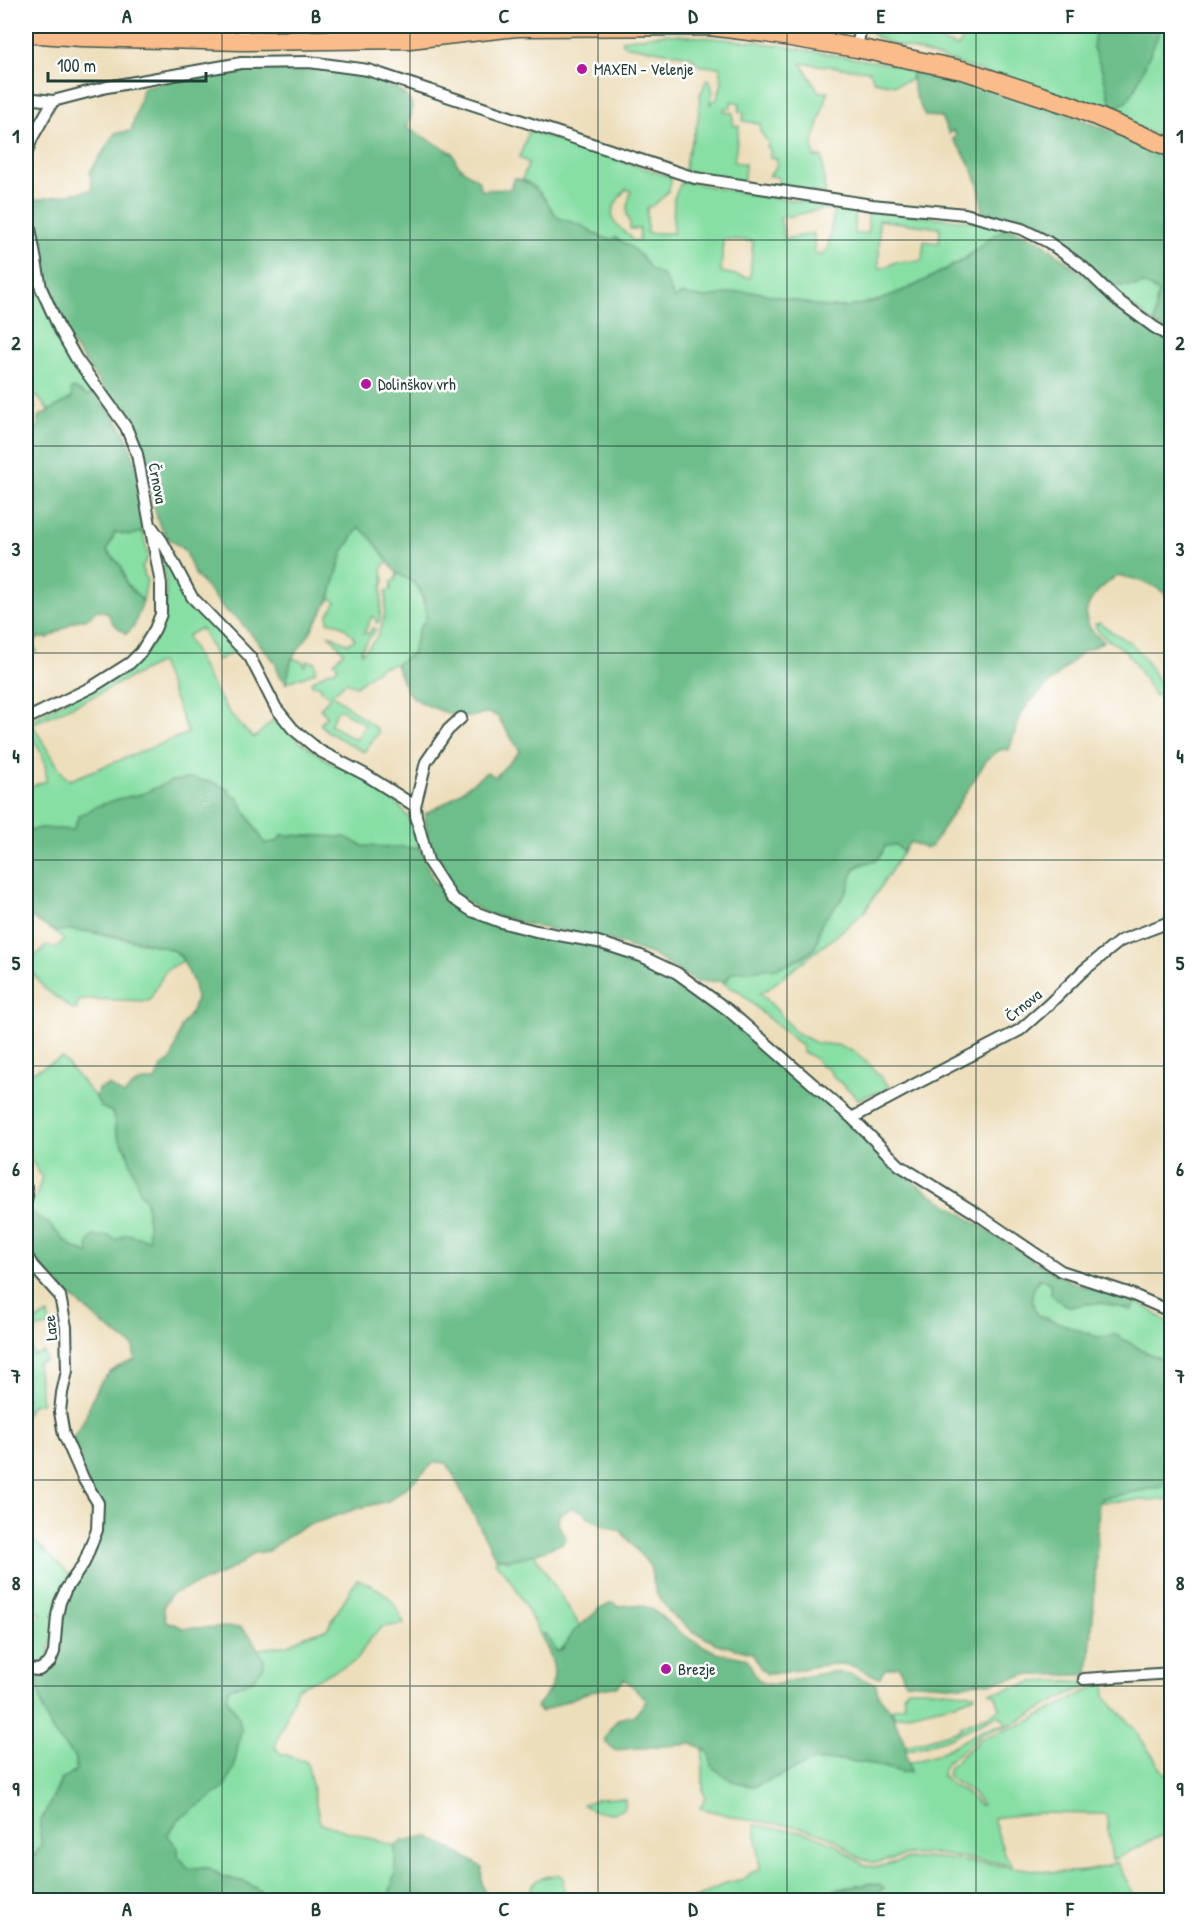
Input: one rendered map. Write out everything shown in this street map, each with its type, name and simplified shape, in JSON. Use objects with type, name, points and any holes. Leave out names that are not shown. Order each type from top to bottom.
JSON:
[{"type":"main road","points":[[26,33],[81,37],[243,33],[410,39],[517,27],[699,26],[766,33],[857,48],[966,71],[1072,106],[1172,148]]},
{"type":"street","points":[[857,48],[861,26]]},
{"type":"street","points":[[26,98],[53,101],[107,87],[242,63],[309,62],[368,70],[695,178],[872,205],[964,214],[1022,229],[1048,242],[1084,268],[1116,299],[1172,338]]},
{"type":"street","points":[[26,155],[32,138],[53,101]]},
{"type":"street","name":"Črnova","points":[[26,207],[41,288],[60,330],[76,358],[131,436],[152,527],[161,585],[161,614],[156,629],[141,652],[106,679],[26,719]]},
{"type":"street","points":[[152,527],[192,597],[250,657],[276,708],[292,729],[320,751],[366,775],[415,806]]},
{"type":"street","points":[[461,718],[448,730],[426,762],[415,806],[428,861],[452,898],[472,911],[501,922],[598,942],[641,957],[676,973],[728,1010],[852,1118],[899,1165],[1061,1271],[1131,1294],[1172,1312]]},
{"type":"street","name":"Črnova","points":[[852,1118],[1020,1030],[1083,971],[1120,941],[1172,921]]},
{"type":"street","points":[[26,1188],[26,1201]]},
{"type":"street","name":"Laze","points":[[26,1254],[32,1265],[60,1296],[66,1327],[67,1371],[60,1412],[64,1435],[84,1480],[98,1503],[97,1530],[84,1563],[60,1602],[54,1652],[50,1662],[39,1670],[26,1669]]},
{"type":"street","points":[[1084,1679],[1172,1673]]},
{"type":"green space","points":[[248,26],[419,26],[252,32]]},
{"type":"green space","points":[[868,26],[930,26],[937,40],[958,47],[964,36],[977,26],[1096,26],[1093,48],[1102,70],[1112,108],[1148,54],[1159,29],[1162,26],[1171,26],[1171,87],[1165,97],[1171,101],[1171,140],[983,72],[882,40],[871,32]]},
{"type":"green space","points":[[1096,26],[1162,26],[1134,91],[1125,103],[1112,108],[1102,70],[1093,48]]},
{"type":"green space","points":[[664,34],[759,42],[912,68],[911,80],[895,85],[874,81],[870,71],[801,63],[819,92],[828,92],[813,142],[814,157],[822,157],[825,193],[778,190],[778,177],[769,176],[776,167],[777,159],[770,157],[770,150],[767,146],[769,144],[760,131],[760,124],[743,121],[744,113],[739,112],[740,103],[731,101],[731,108],[725,108],[724,112],[733,113],[733,125],[739,126],[734,162],[745,164],[744,181],[741,184],[685,171],[686,160],[698,121],[700,95],[707,79],[710,80],[713,92],[710,104],[717,99],[722,83],[720,67],[700,66],[690,56],[623,45],[622,40]]},
{"type":"green space","points":[[305,66],[362,76],[391,86],[410,101],[412,114],[407,128],[453,153],[456,162],[463,170],[478,180],[481,190],[510,189],[514,178],[530,184],[558,218],[583,226],[601,237],[616,238],[631,247],[650,269],[665,277],[674,299],[682,294],[704,298],[735,292],[757,292],[824,307],[849,307],[880,300],[916,285],[963,260],[1008,227],[1039,240],[1171,343],[1171,598],[1146,583],[1117,576],[1100,590],[1088,606],[1086,615],[1093,632],[1104,641],[1083,651],[1027,705],[1021,714],[1009,750],[999,751],[986,761],[931,847],[925,848],[910,842],[903,852],[896,845],[885,846],[876,860],[859,865],[855,869],[843,897],[821,924],[817,943],[812,951],[778,968],[733,972],[728,977],[728,981],[697,982],[651,954],[610,940],[539,927],[485,913],[458,897],[435,868],[428,848],[425,814],[447,802],[487,772],[495,777],[520,751],[497,716],[484,713],[464,717],[447,713],[421,702],[407,691],[396,664],[412,654],[419,629],[426,619],[425,602],[418,587],[395,571],[374,542],[359,527],[343,552],[329,600],[292,658],[286,683],[279,674],[275,662],[238,619],[226,611],[194,573],[186,552],[166,536],[158,522],[142,455],[134,432],[67,336],[46,291],[33,234],[29,201],[92,190],[90,172],[115,133],[131,131],[143,87],[205,73]]},
{"type":"green space","points":[[912,68],[970,82],[1056,109],[1171,156],[1172,250],[1168,275],[1171,279],[1171,334],[1155,324],[1159,292],[1144,284],[1111,286],[1076,254],[1046,233],[1023,223],[982,212],[978,182],[965,156],[953,139],[956,135],[953,130],[949,134],[941,117],[925,116],[915,93]]},
{"type":"green space","points":[[529,131],[671,177],[670,187],[664,196],[647,208],[647,233],[673,233],[674,198],[682,181],[759,196],[855,208],[855,234],[868,233],[868,209],[1008,227],[963,260],[916,285],[880,300],[849,307],[824,307],[757,292],[704,298],[682,294],[674,299],[665,277],[649,269],[642,257],[631,247],[616,238],[607,239],[581,225],[558,218],[540,192],[522,179],[529,163],[519,158]],"holes":[[[626,189],[631,191],[627,212],[630,229],[640,229],[639,241],[631,240],[630,235],[625,233],[613,220],[612,216],[618,199]],[[824,209],[834,210],[828,247],[821,256],[814,253],[814,233],[785,239],[780,218]],[[879,220],[940,228],[939,243],[924,241],[922,260],[896,262],[879,268]],[[723,239],[753,241],[750,278],[721,272]]]},
{"type":"green space","points":[[1144,284],[1159,292],[1155,324],[1111,286]]},
{"type":"green space","points":[[26,291],[40,294],[96,393],[72,398],[49,411],[37,396],[32,400],[35,408],[28,410],[26,405]]},
{"type":"green space","points":[[74,388],[87,396],[96,393],[118,423],[132,452],[140,492],[143,532],[130,535],[115,532],[107,551],[121,566],[127,585],[143,601],[134,626],[126,634],[113,623],[107,612],[97,610],[88,618],[75,621],[48,638],[38,638],[33,643],[37,652],[26,653],[26,424],[31,429],[38,428],[38,417],[72,398],[71,389]]},
{"type":"green space","points":[[359,527],[370,536],[389,562],[384,564],[382,569],[384,581],[380,619],[376,623],[376,619],[372,616],[364,633],[368,634],[372,628],[376,629],[361,650],[362,653],[379,633],[384,617],[386,591],[391,589],[391,582],[395,580],[397,573],[418,587],[427,613],[419,629],[412,654],[396,664],[381,667],[356,686],[346,682],[332,694],[377,729],[378,733],[364,752],[328,732],[320,724],[327,716],[320,709],[330,697],[320,685],[312,685],[311,682],[337,669],[334,662],[344,652],[328,634],[348,644],[355,639],[347,629],[328,622],[328,613],[336,602],[330,598],[343,552]],"holes":[[[341,710],[365,724],[356,740],[330,725],[337,711]]]},
{"type":"green space","points":[[115,532],[130,535],[143,532],[148,557],[142,568],[147,580],[143,601],[127,584],[121,566],[107,551]]},
{"type":"green space","points":[[156,537],[177,582],[189,600],[240,649],[218,660],[201,628],[187,636],[215,691],[243,728],[254,738],[278,716],[298,740],[330,762],[355,773],[388,793],[408,817],[420,848],[363,846],[345,837],[281,835],[278,841],[265,844],[252,822],[171,781],[142,794],[95,807],[79,816],[73,830],[40,828],[26,832],[26,788],[46,781],[46,772],[43,758],[26,723],[140,659],[159,630],[164,616],[166,586]],"holes":[[[160,662],[188,733],[70,780],[64,776],[32,724],[90,698]]]},
{"type":"green space","points":[[1101,623],[1134,646],[1166,693],[1155,696],[1126,652],[1097,629],[1095,624]]},
{"type":"green space","points":[[292,658],[304,662],[304,666],[307,661],[314,662],[315,672],[286,683]]},
{"type":"green space","points":[[192,778],[215,783],[237,797],[265,844],[278,841],[281,835],[345,837],[363,846],[420,848],[434,882],[448,900],[477,919],[515,932],[584,942],[631,957],[671,976],[723,1012],[917,1185],[1052,1272],[1072,1282],[1135,1302],[1132,1310],[1100,1303],[1070,1306],[1051,1294],[1050,1283],[1040,1278],[1032,1295],[1037,1315],[1098,1337],[1116,1335],[1171,1364],[1171,1485],[1102,1498],[1099,1502],[1088,1675],[1027,1675],[990,1683],[976,1682],[960,1686],[905,1682],[899,1666],[885,1669],[879,1678],[856,1667],[839,1664],[767,1674],[752,1653],[717,1644],[693,1631],[671,1614],[656,1593],[650,1566],[621,1531],[593,1520],[581,1511],[571,1508],[559,1515],[558,1524],[566,1537],[563,1543],[521,1558],[495,1557],[447,1463],[435,1462],[388,1501],[359,1508],[300,1528],[268,1551],[253,1553],[241,1564],[217,1576],[171,1594],[163,1607],[166,1621],[183,1628],[240,1627],[251,1637],[264,1660],[264,1666],[253,1680],[228,1689],[226,1698],[239,1717],[241,1730],[234,1768],[223,1789],[179,1819],[167,1835],[178,1848],[178,1856],[188,1868],[209,1868],[223,1877],[245,1882],[259,1890],[264,1900],[26,1900],[26,1857],[35,1855],[41,1846],[40,1823],[62,1780],[76,1770],[76,1758],[52,1730],[43,1710],[39,1674],[57,1662],[62,1610],[72,1586],[96,1549],[101,1519],[71,1440],[80,1428],[100,1383],[119,1366],[135,1360],[133,1346],[104,1325],[51,1279],[26,1247],[26,1209],[49,1224],[75,1248],[89,1254],[88,1243],[93,1236],[110,1236],[116,1240],[127,1234],[149,1240],[146,1201],[140,1192],[126,1149],[119,1139],[115,1128],[115,1118],[112,1112],[101,1107],[96,1098],[98,1089],[109,1085],[124,1095],[138,1083],[155,1081],[161,1067],[172,1059],[181,1027],[192,1011],[196,999],[194,984],[181,956],[173,950],[96,933],[66,930],[55,932],[26,914],[26,832],[40,828],[73,830],[79,816],[95,807],[142,794],[171,781]]},
{"type":"green space","points":[[896,844],[903,852],[865,911],[836,936],[760,993],[794,1031],[816,1043],[837,1045],[855,1052],[890,1088],[858,1099],[834,1077],[828,1068],[803,1053],[801,1045],[739,991],[720,980],[728,981],[727,977],[733,972],[794,962],[812,951],[817,942],[822,921],[843,897],[854,871],[862,864],[881,855],[885,846]]},
{"type":"green space","points":[[65,929],[163,947],[177,953],[183,961],[166,970],[149,1001],[88,999],[78,1001],[77,1009],[72,1009],[45,989],[26,964],[26,951],[34,957],[47,945],[56,948],[64,940],[55,932]]},
{"type":"green space","points":[[62,1058],[101,1107],[112,1112],[115,1118],[115,1128],[119,1139],[126,1149],[140,1192],[146,1201],[149,1240],[127,1234],[90,1254],[75,1248],[49,1224],[26,1209],[36,1196],[42,1177],[26,1155],[26,1075]]},
{"type":"green space","points":[[1040,1278],[1050,1283],[1051,1294],[1070,1306],[1103,1303],[1132,1310],[1135,1302],[1146,1307],[1171,1325],[1171,1364],[1116,1335],[1098,1337],[1037,1315],[1032,1296],[1034,1287]]},
{"type":"green space","points":[[48,1314],[50,1326],[27,1330],[33,1355],[44,1352],[46,1361],[37,1363],[42,1403],[32,1405],[26,1414],[26,1318],[29,1324]]},
{"type":"green space","points":[[1171,1485],[1171,1499],[1099,1502],[1101,1498]]},
{"type":"green space","points":[[26,1533],[70,1575],[58,1597],[48,1660],[32,1668],[26,1667],[26,1631],[41,1614],[26,1606]]},
{"type":"green space","points":[[534,1554],[580,1626],[564,1647],[557,1652],[545,1633],[541,1636],[513,1583],[495,1562],[498,1558],[507,1561]]},
{"type":"green space","points":[[357,1579],[374,1586],[386,1595],[396,1607],[404,1624],[382,1627],[369,1640],[356,1661],[297,1688],[275,1747],[280,1753],[307,1762],[320,1823],[395,1846],[395,1873],[388,1900],[264,1900],[259,1890],[245,1882],[223,1877],[209,1868],[188,1868],[178,1856],[167,1835],[179,1819],[196,1806],[239,1718],[226,1698],[228,1689],[253,1680],[264,1660],[258,1649],[289,1645],[305,1636],[327,1629]]},
{"type":"green space","points":[[610,1603],[615,1603],[617,1607],[630,1605],[650,1609],[680,1633],[709,1649],[747,1659],[756,1677],[764,1683],[783,1683],[802,1677],[838,1672],[876,1684],[878,1695],[890,1709],[906,1746],[910,1772],[842,1760],[813,1761],[756,1786],[749,1786],[732,1781],[711,1766],[710,1754],[703,1748],[692,1744],[614,1750],[604,1741],[610,1729],[618,1719],[635,1715],[647,1700],[625,1679],[616,1687],[587,1693],[540,1712],[536,1707],[550,1689],[554,1673],[550,1656],[541,1636],[545,1633],[557,1652],[562,1650],[574,1631]]},
{"type":"green space","points":[[26,1672],[39,1674],[43,1710],[52,1730],[76,1758],[76,1770],[61,1780],[40,1823],[41,1845],[35,1855],[26,1857]]},
{"type":"green space","points":[[1106,1681],[1105,1697],[1133,1727],[1171,1783],[1171,1831],[1112,1860],[1106,1814],[1036,1813],[993,1818],[1003,1851],[1012,1865],[936,1854],[909,1855],[874,1863],[859,1858],[835,1839],[815,1831],[742,1819],[700,1808],[706,1797],[703,1791],[703,1748],[756,1786],[813,1761],[842,1760],[910,1772],[909,1763],[936,1755],[985,1729],[1006,1724],[1003,1718],[996,1716],[945,1740],[905,1751],[906,1746],[962,1729],[961,1726],[992,1714],[1000,1708],[996,1696],[990,1692],[1032,1682],[1096,1682],[1019,1721],[983,1734],[947,1762],[942,1776],[969,1795],[978,1805],[982,1805],[970,1791],[947,1776],[949,1767],[981,1739],[1030,1721]]},
{"type":"green space","points":[[908,1689],[975,1694],[973,1697],[952,1704],[895,1717],[891,1709],[905,1705],[903,1695]]},
{"type":"green space","points":[[599,1799],[626,1799],[623,1809],[608,1813],[597,1811],[583,1804]]},
{"type":"green space","points":[[755,1825],[809,1833],[834,1843],[867,1866],[877,1867],[909,1859],[938,1858],[1046,1871],[1075,1872],[1117,1862],[1136,1900],[875,1900],[858,1884],[832,1891],[813,1900],[692,1900],[726,1883],[744,1879],[752,1872],[760,1870]]},
{"type":"green space","points":[[427,1836],[482,1868],[484,1890],[492,1900],[388,1900],[395,1873],[395,1846],[403,1841]]},
{"type":"green space","points":[[557,1875],[563,1877],[564,1892],[571,1900],[528,1900],[531,1888],[536,1881]]},
{"type":"green space","points":[[872,1883],[884,1888],[872,1898],[875,1900],[813,1900],[832,1891]]},
{"type":"place","name":"MAXEN - Velenje","points":[[582,69]]},
{"type":"place","name":"Dolinškov vrh","points":[[366,384]]},
{"type":"place","name":"Brezje","points":[[666,1669]]}]
